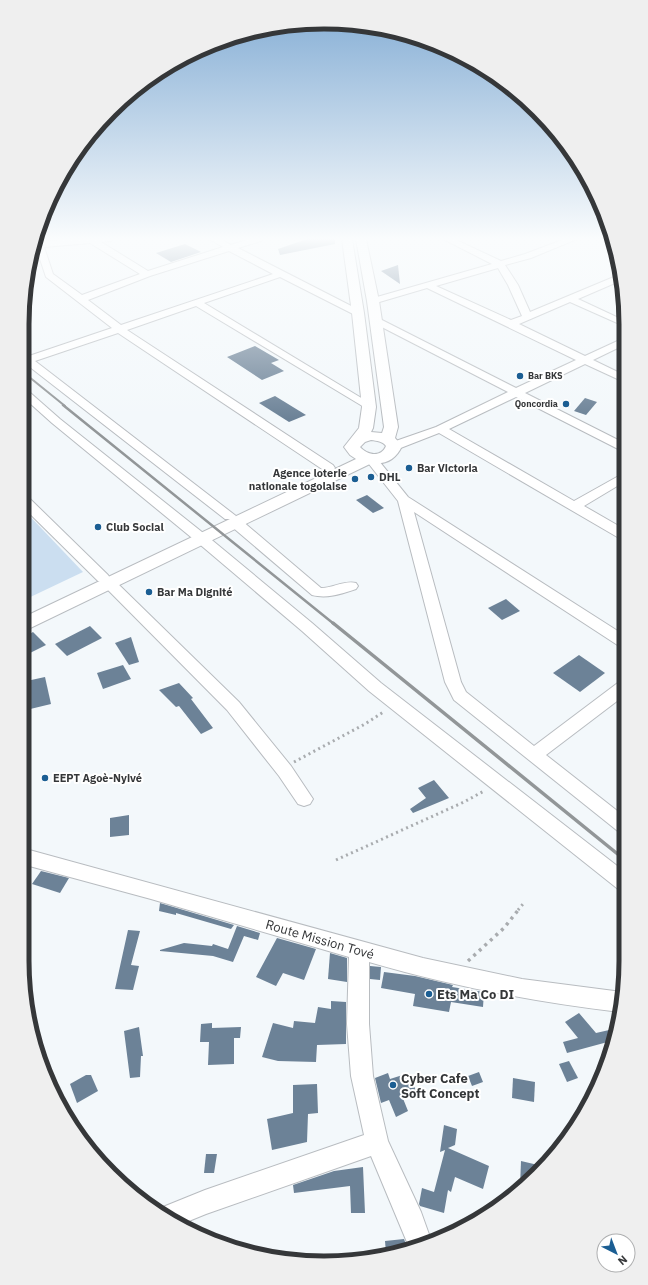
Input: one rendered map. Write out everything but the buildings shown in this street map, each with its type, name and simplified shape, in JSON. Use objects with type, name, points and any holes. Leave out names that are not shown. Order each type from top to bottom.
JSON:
[{"type":"main road","points":[[356,299],[369,407],[366,428],[368,453]]},
{"type":"main road","points":[[233,520],[329,468],[368,453],[390,455],[393,451],[373,301]]},
{"type":"main road","points":[[368,453],[371,436],[391,442]]},
{"type":"main road","points":[[29,622],[106,581],[368,453]]},
{"type":"main road","points":[[29,613],[106,581]]},
{"type":"street","points":[[81,299],[119,329],[329,468]]},
{"type":"street","points":[[29,358],[209,299]]},
{"type":"street","points":[[330,299],[358,313]]},
{"type":"street","points":[[373,301],[380,299]]},
{"type":"street","points":[[457,299],[619,377]]},
{"type":"street","points":[[519,299],[527,317]]},
{"type":"street","points":[[511,324],[571,299],[619,321]]},
{"type":"street","points":[[197,303],[369,407]]},
{"type":"street","points":[[375,320],[619,445]]},
{"type":"street","points":[[391,442],[416,438],[440,430],[619,342]]},
{"type":"street","points":[[29,364],[233,520],[317,592],[336,592],[351,586]]},
{"type":"street","points":[[29,397],[56,421],[198,536],[396,704],[498,782],[619,879]]},
{"type":"street","points":[[440,430],[619,532]]},
{"type":"street","points":[[368,453],[382,474],[404,500],[619,639]]},
{"type":"street","points":[[575,506],[619,480]]},
{"type":"street","points":[[404,500],[453,682],[460,696],[619,822]]},
{"type":"street","points":[[29,505],[234,706],[282,767],[304,799]]},
{"type":"street","points":[[535,754],[619,690]]},
{"type":"street","name":"Route Mission Tové","points":[[29,858],[149,890],[358,951],[453,974],[535,991],[616,1001]]},
{"type":"street","points":[[358,951],[358,1024],[362,1076],[377,1142],[419,1240]]},
{"type":"street","points":[[174,1215],[205,1202],[377,1142]]},
{"type":"path","points":[[282,767],[302,759],[365,724],[396,704]]},
{"type":"path","points":[[336,860],[464,802],[498,782]]},
{"type":"path","points":[[453,974],[480,952],[504,928],[523,904]]},
{"type":"shaded area","points":[[29,515],[83,572],[29,598]]},
{"type":"railway","points":[[29,377],[65,406]]},
{"type":"railway","points":[[63,405],[334,624]]},
{"type":"railway","points":[[333,623],[619,855]]},
{"type":"place","name":"Bar BKS","points":[[520,376]]},
{"type":"place","name":"Qoncordia","points":[[566,404]]},
{"type":"place","name":"Bar Victoria","points":[[409,468]]},
{"type":"place","name":"DHL","points":[[371,477]]},
{"type":"place","name":"Agence loterie nationale togolaise","points":[[355,479]]},
{"type":"place","name":"Club Social","points":[[98,527]]},
{"type":"place","name":"Bar Ma Dignité","points":[[149,592]]},
{"type":"place","name":"EEPT Agoè-Nyivé","points":[[45,778]]},
{"type":"place","name":"Ets Ma Co DI","points":[[429,994]]},
{"type":"place","name":"Cyber Cafe Soft Concept","points":[[393,1085]]}]
